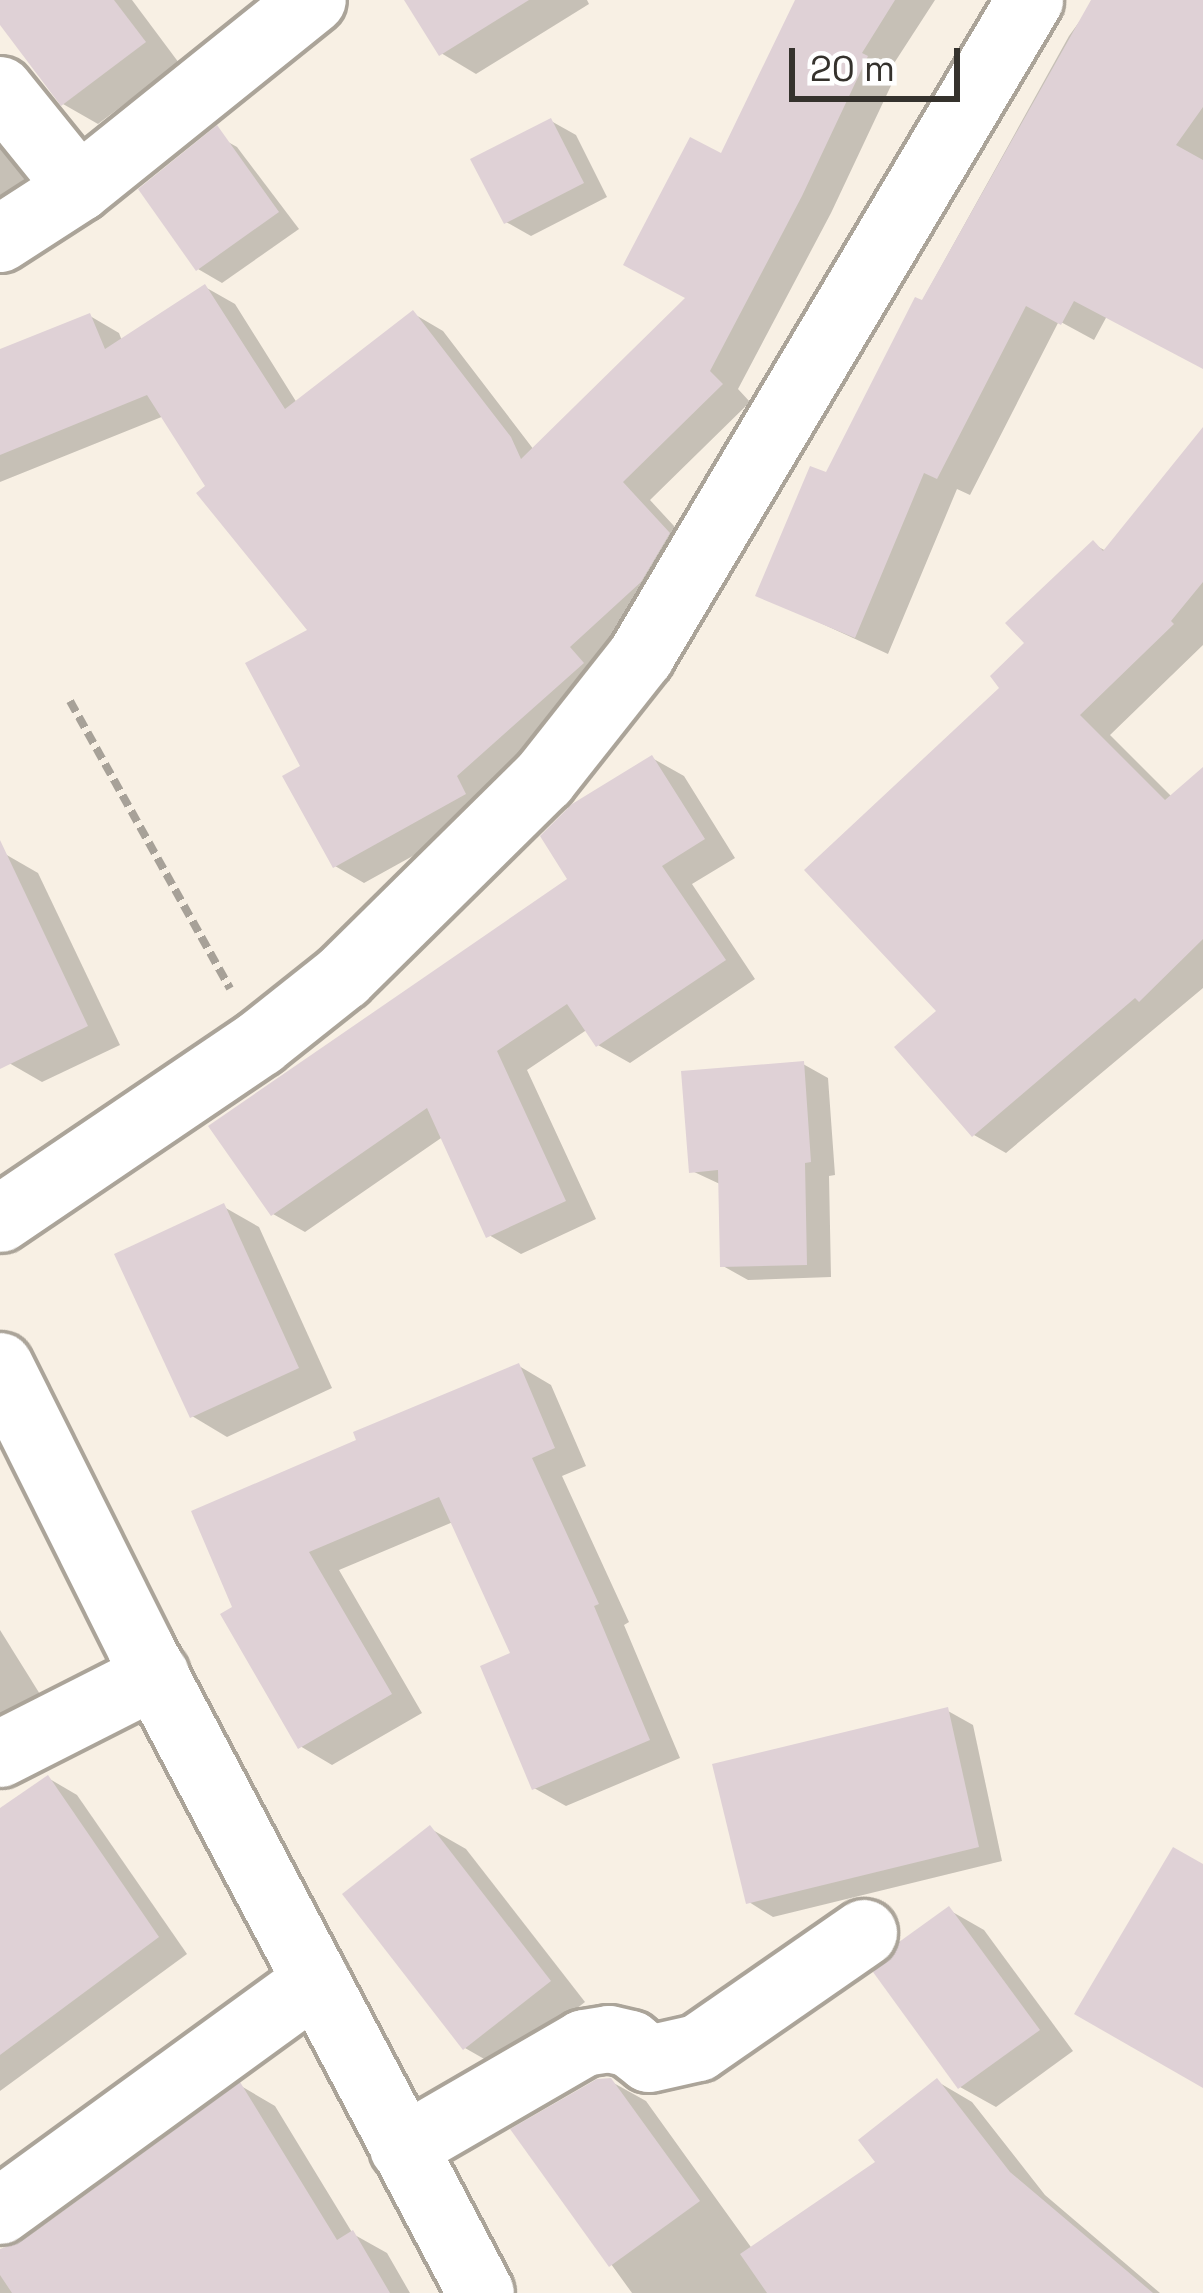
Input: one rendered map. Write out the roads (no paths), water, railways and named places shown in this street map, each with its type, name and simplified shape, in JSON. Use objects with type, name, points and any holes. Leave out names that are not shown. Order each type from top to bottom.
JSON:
[{"type":"street","points":[[0,239],[79,188],[313,0]]},
{"type":"street","points":[[0,1219],[260,1043],[343,977],[446,881],[544,779],[641,656],[1030,0]]},
{"type":"street","points":[[0,90],[79,188]]},
{"type":"street","points":[[0,1366],[156,1675],[481,2293]]},
{"type":"street","points":[[0,1754],[156,1675]]},
{"type":"street","points":[[403,2147],[584,2043],[610,2039],[630,2044],[649,2059],[678,2057],[698,2048],[864,1933]]},
{"type":"street","points":[[0,2211],[316,1981]]}]
